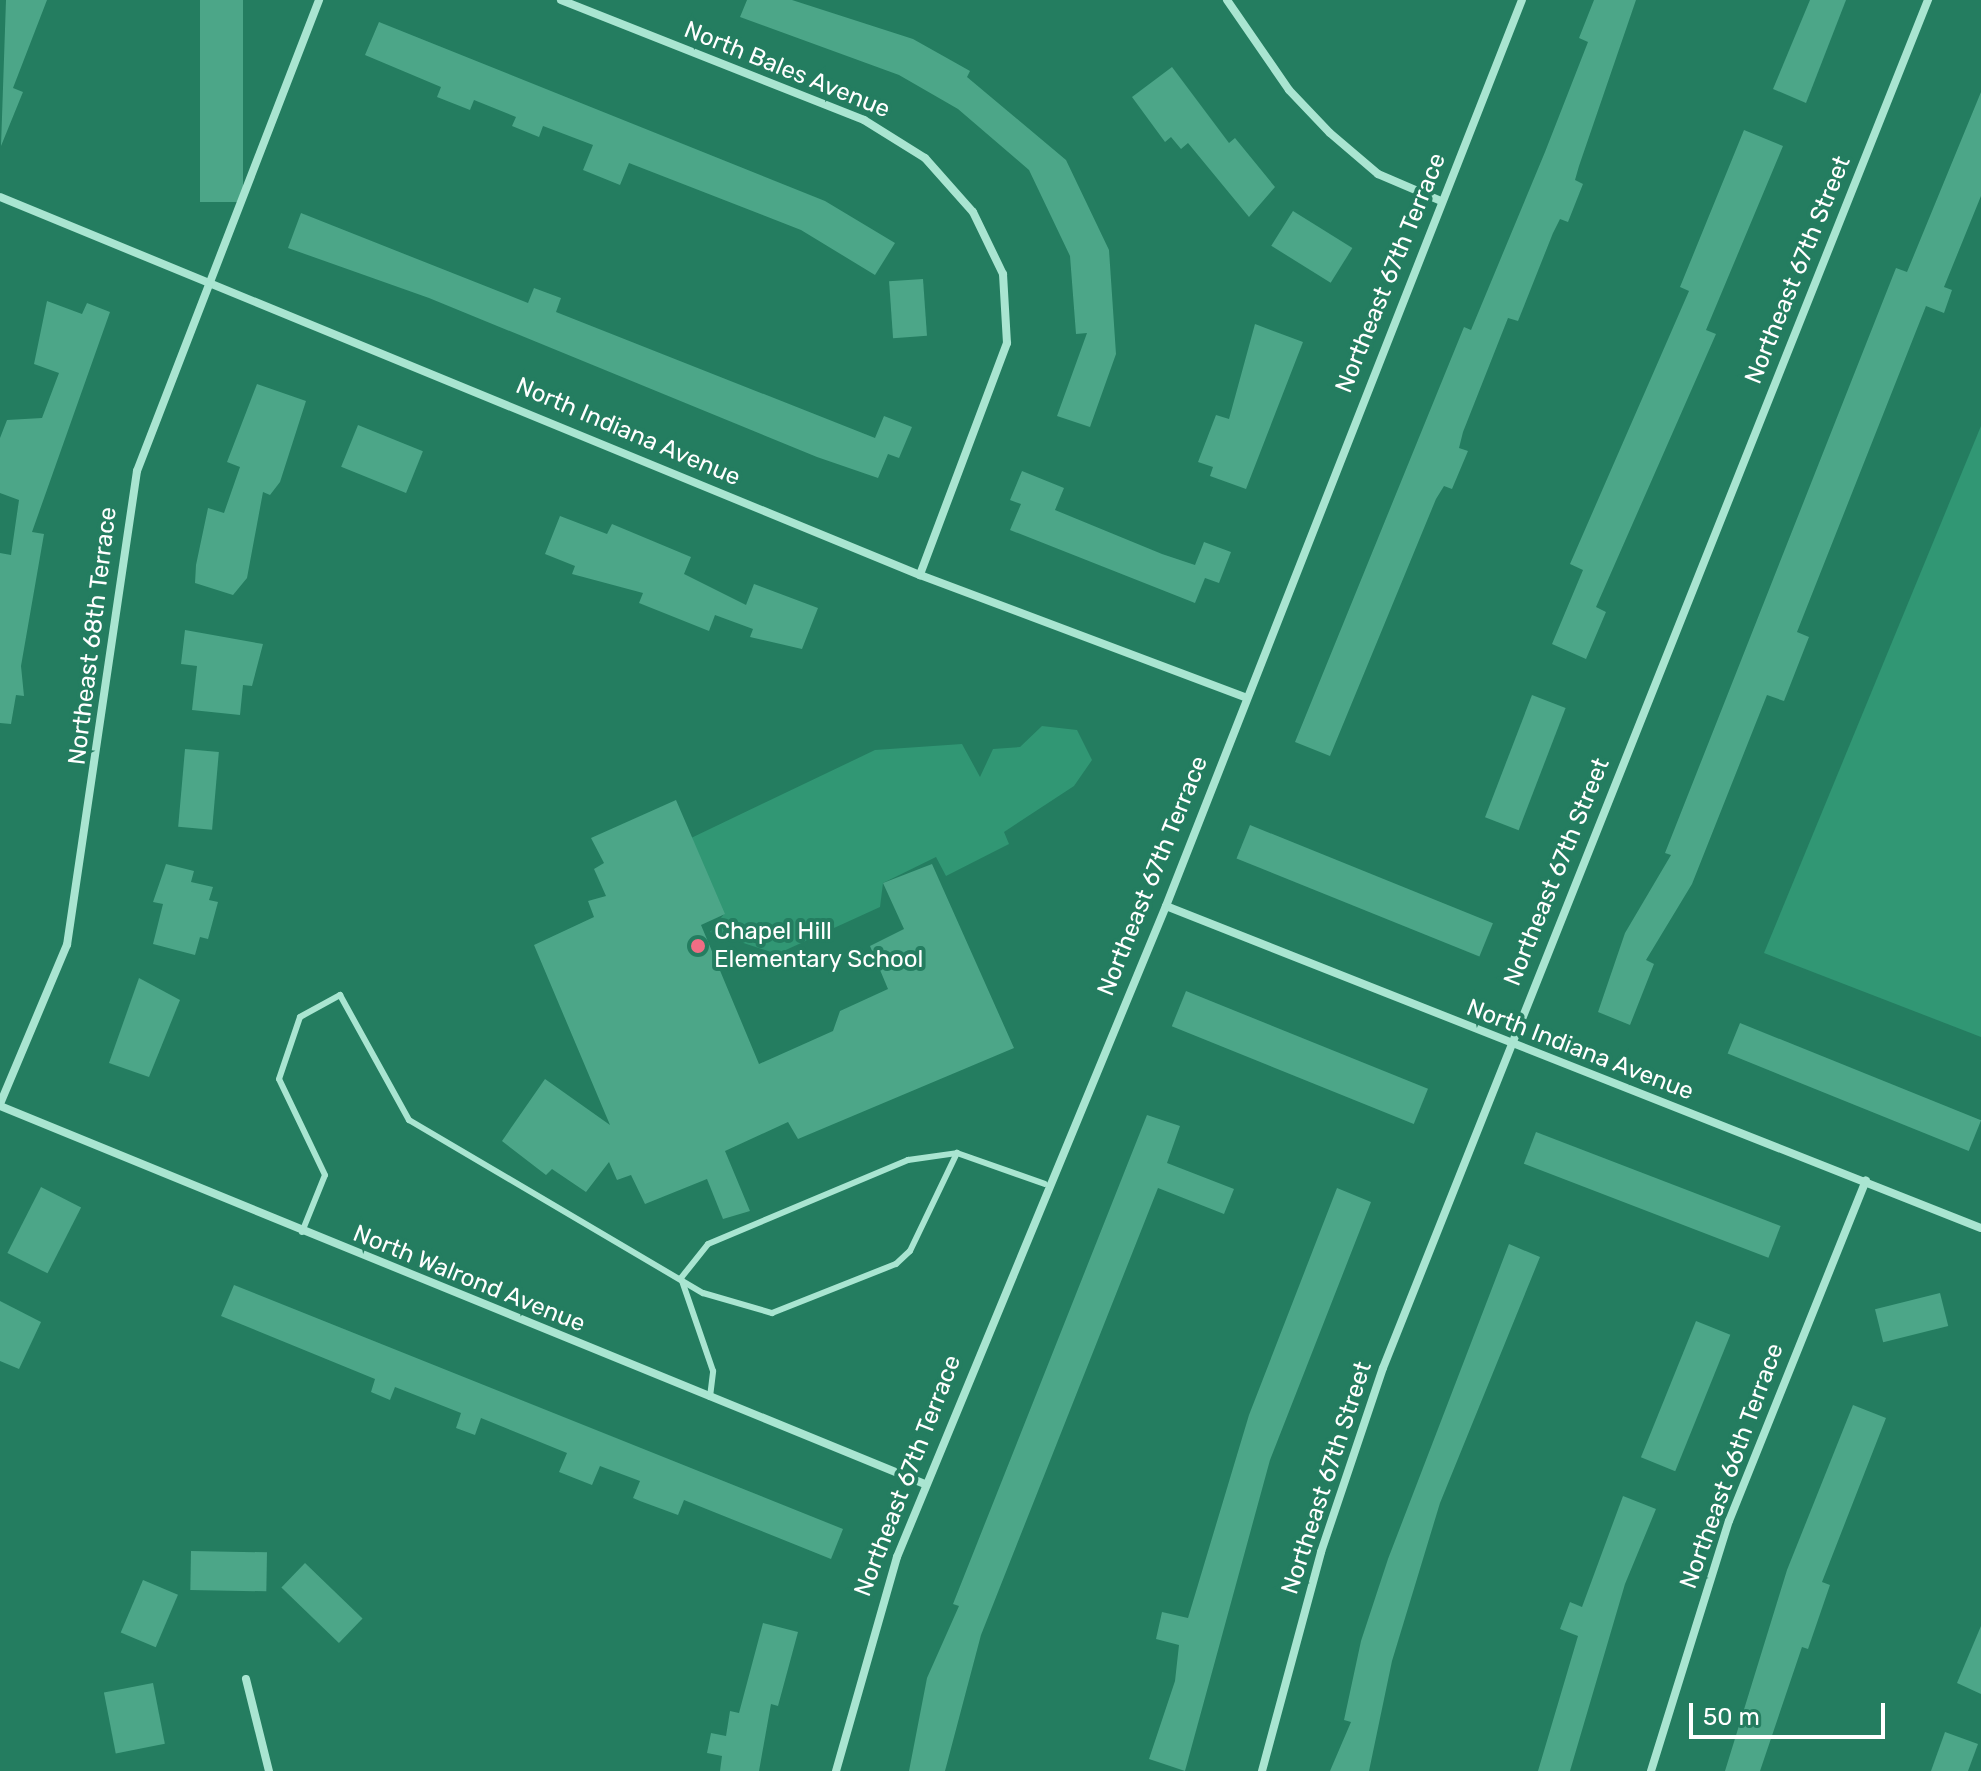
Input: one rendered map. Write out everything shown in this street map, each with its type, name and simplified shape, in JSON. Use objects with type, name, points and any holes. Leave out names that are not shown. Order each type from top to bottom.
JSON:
[{"type":"street","name":"Northeast 68th Terrace","points":[[0,1105],[67,945],[99,754],[120,551],[137,471],[319,0]]},
{"type":"street","name":"North Bales Avenue","points":[[561,0],[864,120],[925,158],[973,212],[1003,274],[1007,343],[920,575]]},
{"type":"street","points":[[1227,0],[1289,90],[1330,133],[1378,174],[1441,201]]},
{"type":"street","name":"Northeast 67th Terrace","points":[[836,1771],[875,1617],[925,1484],[1045,1184],[1166,906],[1244,697],[1522,0]]},
{"type":"street","name":"Northeast 67th Street","points":[[1262,1771],[1361,1429],[1509,1045],[1928,0]]},
{"type":"street","name":"North Indiana Avenue","points":[[0,197],[210,280],[920,575],[1244,697]]},
{"type":"street","name":"North Indiana Avenue","points":[[1166,906],[1509,1045],[1981,1228]]},
{"type":"street","name":"North Walrond Avenue","points":[[0,1105],[301,1233],[925,1484]]},
{"type":"street","name":"Northeast 66th Terrace","points":[[1651,1771],[1729,1521],[1866,1181]]},
{"type":"street","points":[[246,1679],[269,1771]]},
{"type":"lane","points":[[301,1233],[325,1175],[279,1079],[300,1017],[340,995],[409,1120],[703,1293],[772,1313],[896,1264],[910,1251],[957,1153]]},
{"type":"lane","points":[[681,1278],[708,1244],[908,1160],[957,1153],[1045,1184]]},
{"type":"lane","points":[[681,1278],[713,1371],[710,1397]]},
{"type":"green space","points":[[1981,426],[1981,1037],[1764,953]]},
{"type":"green space","points":[[1042,726],[1077,730],[1092,760],[1074,786],[1004,832],[1009,844],[946,876],[936,857],[883,883],[880,907],[777,954],[710,932],[724,914],[689,839],[875,750],[962,744],[980,777],[993,749],[1020,747]]},
{"type":"building","points":[[6,0],[47,0],[13,88],[23,92],[1,146]]},
{"type":"building","points":[[200,0],[243,0],[243,202],[200,202]]},
{"type":"building","points":[[747,0],[792,0],[913,39],[970,71],[967,77],[1066,160],[1109,250],[1116,354],[1090,427],[1057,416],[1087,333],[1076,334],[1070,256],[1029,170],[958,109],[899,75],[740,17]]},
{"type":"building","points":[[1594,0],[1636,0],[1579,166],[1575,180],[1583,184],[1568,222],[1560,219],[1553,233],[1518,321],[1508,318],[1463,432],[1459,448],[1468,451],[1452,489],[1444,486],[1436,499],[1330,756],[1295,742],[1464,327],[1471,330],[1545,152],[1588,42],[1579,38]]},
{"type":"building","points":[[1810,0],[1846,0],[1806,103],[1773,89]]},
{"type":"building","points":[[379,22],[825,201],[895,243],[875,275],[801,230],[629,163],[620,185],[583,170],[593,145],[543,126],[539,137],[512,126],[516,117],[474,100],[470,110],[437,97],[441,87],[365,55]]},
{"type":"building","points":[[1172,67],[1229,143],[1235,138],[1275,187],[1249,217],[1188,143],[1181,149],[1171,137],[1165,142],[1132,97]]},
{"type":"building","points":[[1981,92],[1981,196],[1944,287],[1952,290],[1944,313],[1926,306],[1797,632],[1809,637],[1784,701],[1767,695],[1692,884],[1646,960],[1654,964],[1630,1025],[1598,1012],[1625,933],[1671,855],[1665,853],[1896,268],[1907,272]]},
{"type":"building","points":[[1744,130],[1783,146],[1706,330],[1716,334],[1596,607],[1606,612],[1586,659],[1552,644],[1583,570],[1570,564],[1689,291],[1680,287]]},
{"type":"building","points":[[1293,211],[1352,248],[1331,283],[1271,246]]},
{"type":"building","points":[[301,213],[528,303],[534,288],[561,298],[556,312],[875,438],[884,416],[912,427],[899,458],[888,454],[878,478],[817,457],[429,298],[288,248]]},
{"type":"building","points":[[923,279],[927,336],[893,338],[889,281]]},
{"type":"building","points":[[47,301],[82,314],[87,303],[110,312],[32,532],[44,534],[21,666],[24,696],[16,695],[11,724],[0,723],[0,553],[11,555],[19,500],[0,493],[0,438],[7,420],[42,418],[59,373],[34,364]]},
{"type":"building","points":[[1255,324],[1303,342],[1246,489],[1210,476],[1213,467],[1198,462],[1216,415],[1229,419]]},
{"type":"building","points":[[257,384],[306,401],[280,482],[270,495],[263,492],[247,578],[233,595],[195,583],[196,565],[208,508],[224,513],[240,467],[227,462]]},
{"type":"building","points":[[358,425],[423,451],[406,493],[341,467]]},
{"type":"building","points":[[1022,471],[1064,488],[1055,510],[1162,554],[1195,565],[1204,542],[1231,552],[1219,583],[1205,578],[1195,603],[1010,530],[1021,504],[1010,500]]},
{"type":"building","points":[[560,516],[607,534],[612,524],[691,557],[684,574],[746,605],[754,584],[818,608],[802,649],[750,637],[753,629],[715,615],[709,631],[639,603],[643,593],[572,574],[575,566],[545,554]]},
{"type":"building","points":[[185,630],[263,644],[252,686],[243,685],[240,715],[192,710],[197,666],[181,664]]},
{"type":"building","points":[[1532,695],[1566,708],[1519,830],[1485,817]]},
{"type":"building","points":[[185,749],[219,752],[212,830],[178,827]]},
{"type":"building","points":[[676,800],[725,914],[701,925],[759,1064],[833,1031],[840,1011],[888,989],[870,946],[904,929],[883,883],[932,864],[1014,1048],[798,1139],[788,1122],[725,1151],[750,1211],[723,1219],[707,1179],[645,1204],[631,1175],[617,1180],[609,1162],[586,1192],[552,1169],[546,1175],[502,1141],[545,1079],[610,1125],[534,945],[594,917],[588,901],[606,896],[594,869],[604,863],[591,838]]},
{"type":"building","points":[[1250,825],[1493,923],[1479,957],[1237,858]]},
{"type":"building","points":[[166,864],[194,871],[191,882],[213,887],[209,900],[218,902],[208,939],[200,937],[195,955],[153,944],[163,904],[153,902]]},
{"type":"building","points":[[139,978],[180,1000],[149,1077],[109,1063]]},
{"type":"building","points":[[1186,991],[1428,1089],[1414,1124],[1172,1026]]},
{"type":"building","points":[[1740,1023],[1981,1120],[1969,1151],[1728,1054]]},
{"type":"building","points":[[1147,1115],[1180,1126],[1167,1163],[1234,1189],[1224,1214],[1158,1188],[981,1635],[945,1771],[909,1771],[927,1678],[959,1606],[953,1604]]},
{"type":"building","points":[[1536,1132],[1781,1226],[1768,1258],[1524,1164]]},
{"type":"building","points":[[41,1187],[81,1207],[47,1273],[7,1253]]},
{"type":"building","points":[[1337,1188],[1371,1202],[1270,1460],[1185,1771],[1149,1759],[1175,1681],[1179,1645],[1156,1639],[1162,1612],[1188,1618],[1249,1415]]},
{"type":"building","points":[[1509,1244],[1540,1257],[1440,1503],[1392,1661],[1369,1771],[1330,1771],[1351,1722],[1344,1720],[1361,1641],[1388,1559]]},
{"type":"building","points":[[234,1285],[843,1529],[831,1559],[684,1500],[678,1515],[640,1501],[633,1498],[640,1481],[600,1466],[592,1485],[559,1472],[567,1453],[481,1418],[475,1435],[456,1428],[461,1413],[395,1387],[390,1400],[371,1392],[375,1379],[221,1316]]},
{"type":"building","points":[[1940,1293],[1948,1326],[1883,1342],[1875,1309]]},
{"type":"building","points":[[0,1301],[41,1322],[19,1369],[0,1361]]},
{"type":"building","points":[[1696,1321],[1730,1335],[1675,1471],[1641,1457]]},
{"type":"building","points":[[1853,1405],[1886,1418],[1822,1582],[1830,1585],[1808,1649],[1802,1647],[1760,1771],[1725,1771],[1787,1570]]},
{"type":"building","points":[[1623,1496],[1656,1509],[1625,1584],[1570,1771],[1538,1771],[1578,1636],[1560,1629],[1570,1602],[1582,1607]]},
{"type":"building","points":[[191,1551],[267,1552],[266,1591],[190,1590]]},
{"type":"building","points":[[305,1563],[363,1619],[339,1643],[281,1587]]},
{"type":"building","points":[[143,1580],[178,1595],[156,1647],[121,1632]]},
{"type":"building","points":[[763,1623],[798,1632],[778,1706],[771,1704],[759,1771],[720,1771],[722,1756],[707,1753],[711,1733],[726,1736],[730,1711],[739,1713]]},
{"type":"building","points":[[1981,1626],[1981,1694],[1957,1683]]},
{"type":"building","points":[[153,1683],[165,1744],[116,1753],[104,1693]]},
{"type":"building","points":[[1945,1732],[1978,1744],[1968,1771],[1931,1771]]},
{"type":"place","name":"Chapel Hill Elementary School","points":[[698,946]]}]
